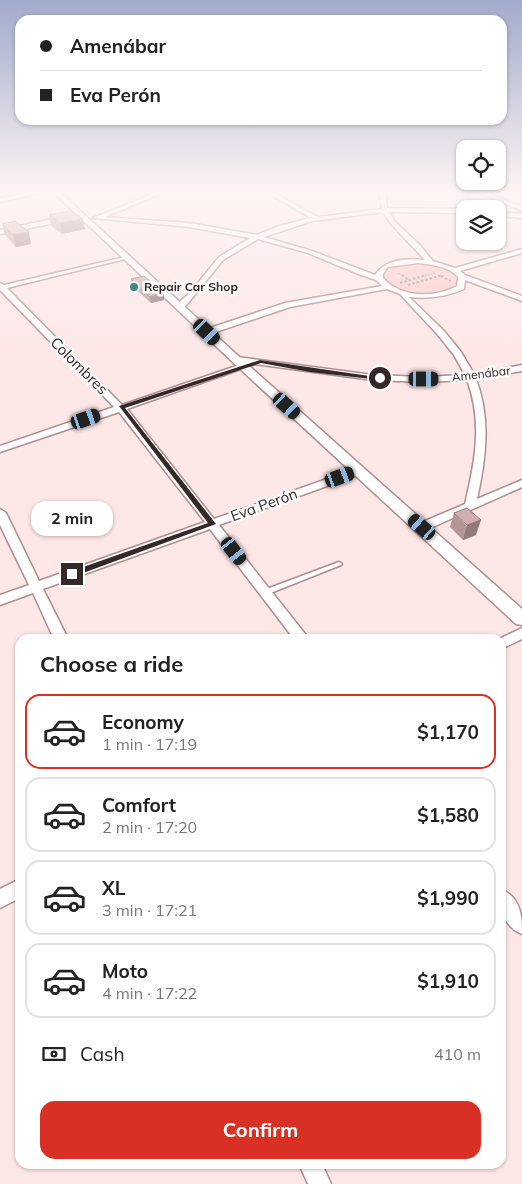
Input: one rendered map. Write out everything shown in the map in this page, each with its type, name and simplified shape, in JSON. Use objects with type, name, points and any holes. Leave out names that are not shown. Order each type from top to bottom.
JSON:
[{"type":"street","points":[[117,246],[240,363],[522,619]]},
{"type":"street","points":[[180,306],[218,262],[243,246]]},
{"type":"street","points":[[290,246],[379,278],[401,290],[425,296],[447,293],[460,287],[453,274]]},
{"type":"street","points":[[416,246],[427,256],[430,262]]},
{"type":"street","points":[[453,274],[522,251]]},
{"type":"street","points":[[1,287],[127,257]]},
{"type":"street","points":[[379,278],[381,270],[395,263],[430,262],[453,274],[522,299]]},
{"type":"street","points":[[207,332],[288,305],[390,285]]},
{"type":"street","name":"Colombres","points":[[1,287],[121,407],[298,634]]},
{"type":"street","points":[[401,290],[404,298],[421,311],[454,347],[472,378],[482,415],[483,436],[470,505]]},
{"type":"street","name":"Amenábar","points":[[0,448],[121,407],[240,363],[260,362],[352,376],[394,379],[472,378],[522,368]]},
{"type":"street","name":"Eva Perón","points":[[0,600],[359,471]]},
{"type":"street","points":[[422,527],[522,483]]},
{"type":"street","points":[[0,513],[59,634]]},
{"type":"street","points":[[506,641],[522,633]]},
{"type":"street","points":[[0,899],[15,891]]},
{"type":"street","points":[[506,904],[522,925]]},
{"type":"street","points":[[312,1169],[320,1184]]},
{"type":"lane","points":[[266,592],[339,564]]},
{"type":"path","points":[[390,285],[453,274]]},
{"type":"path","points":[[450,287],[454,282],[453,274]]},
{"type":"path","points":[[401,290],[453,274]]},
{"type":"shaded area","points":[[402,264],[425,264],[446,269],[457,278],[457,283],[441,292],[421,293],[401,289],[385,279],[384,275],[387,270]]},
{"type":"building","points":[[144,276],[164,293],[150,297],[131,279]]},
{"type":"building","points":[[467,508],[481,520],[467,525],[454,513]]},
{"type":"place","name":"Repair Car Shop","points":[[134,287]]},
{"type":"route","points":[[72,574],[213,524],[121,407],[260,362],[352,376],[380,378]]}]
